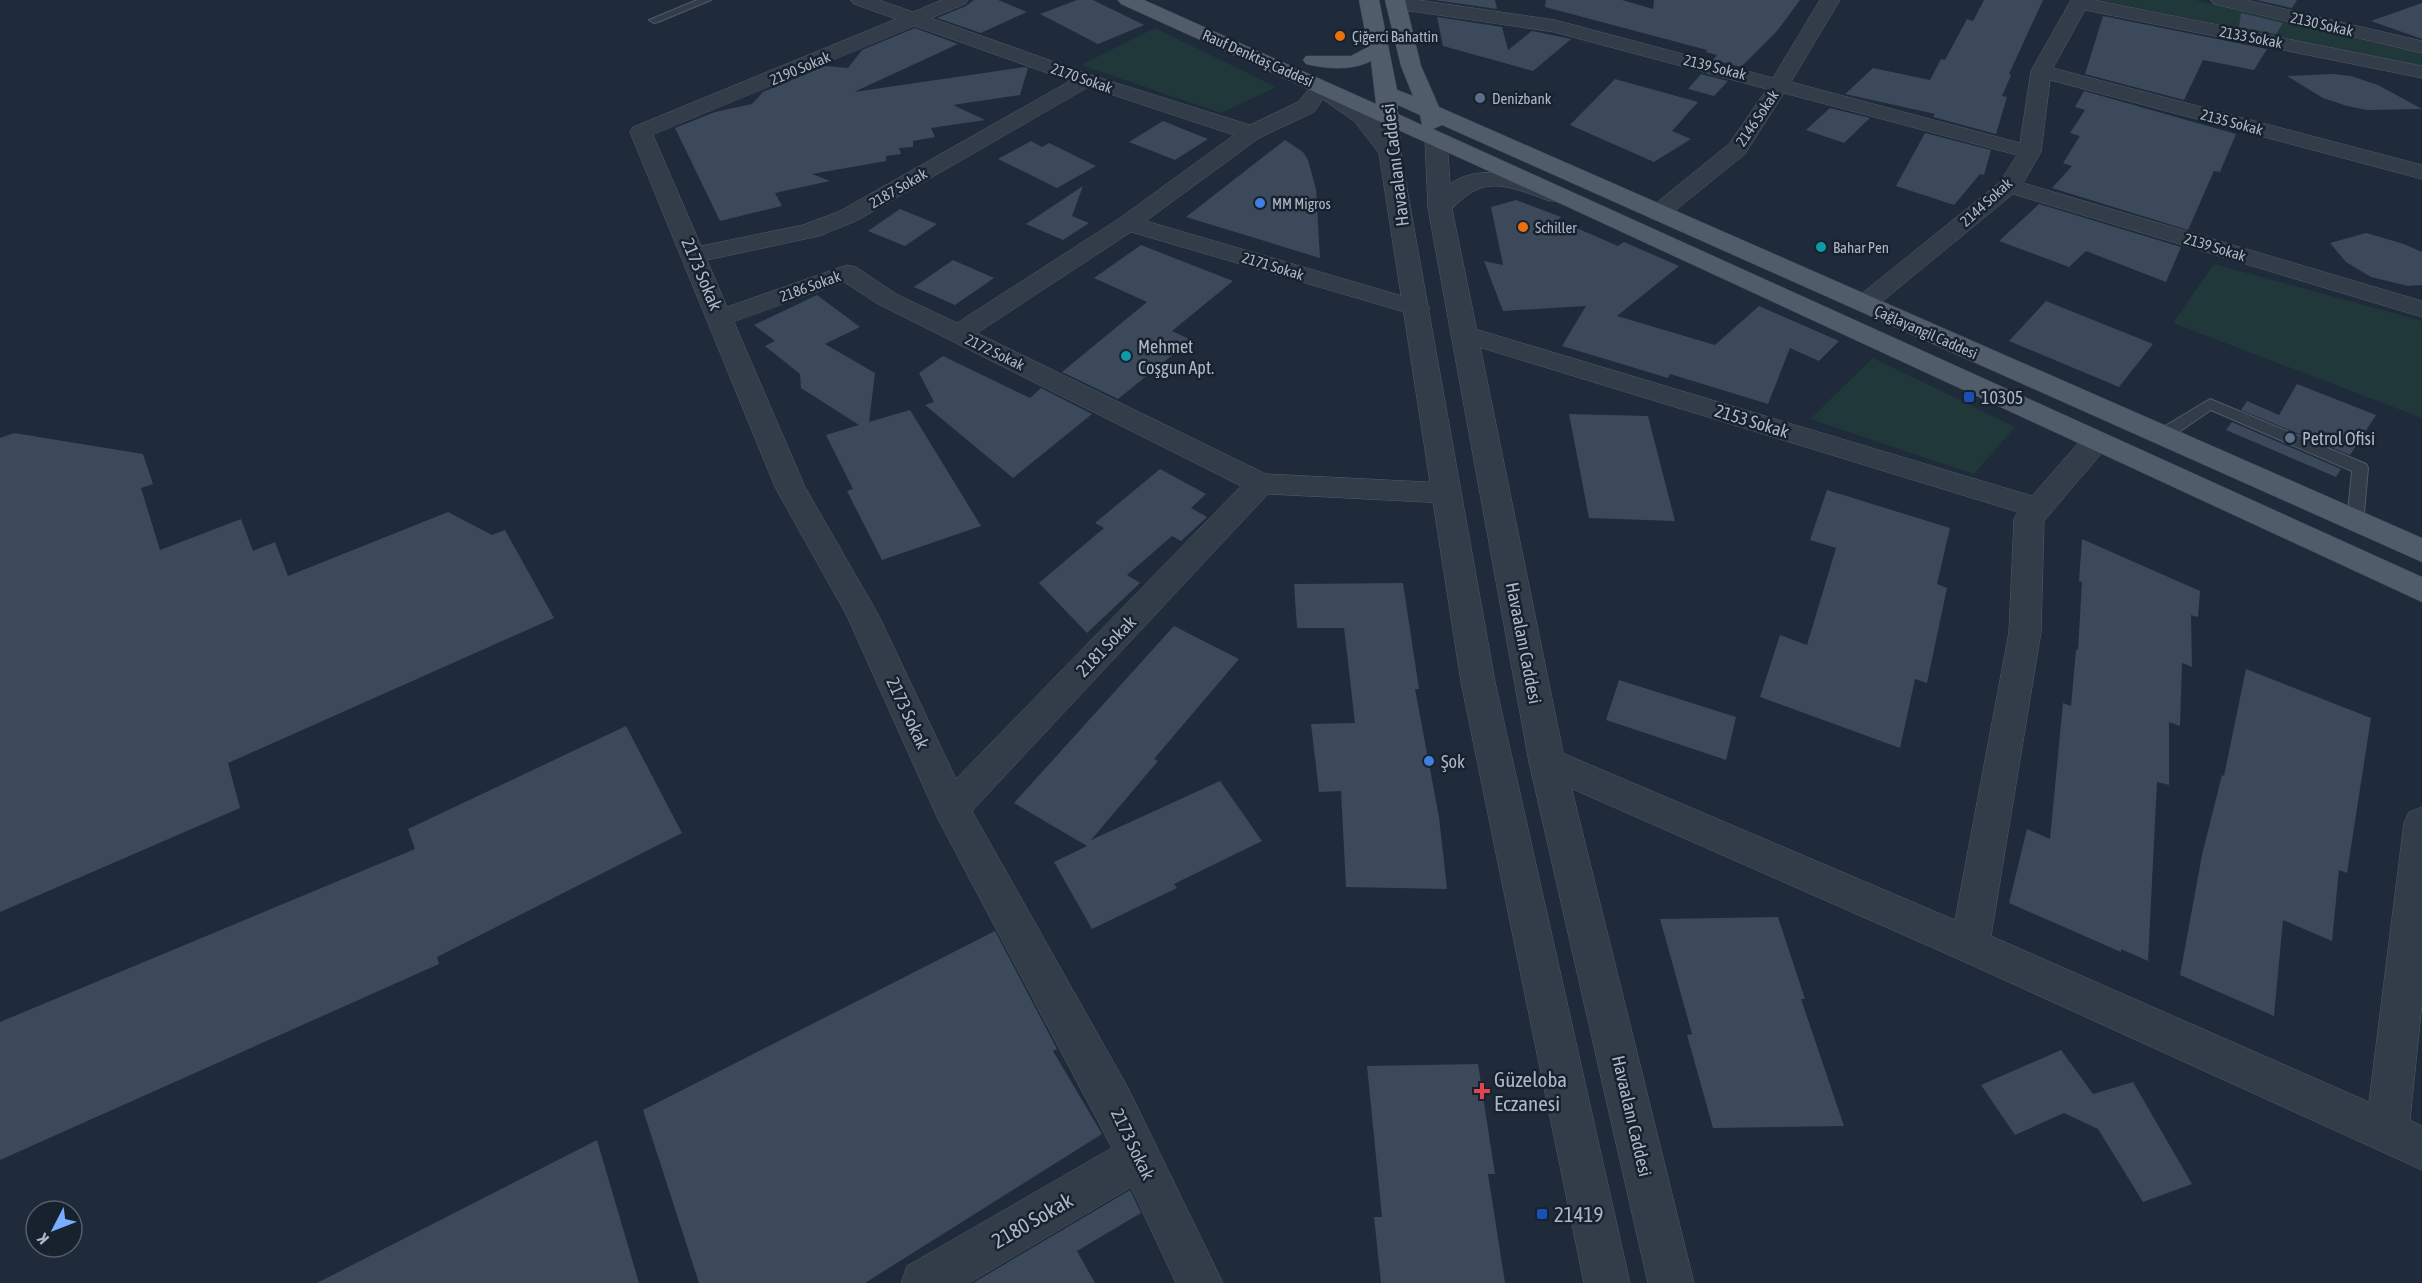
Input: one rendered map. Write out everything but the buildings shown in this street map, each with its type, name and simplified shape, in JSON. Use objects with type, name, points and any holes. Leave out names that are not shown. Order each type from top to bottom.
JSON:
[{"type":"main road","name":"Rauf Denktaş Caddesi","points":[[1128,0],[1314,79],[1376,94]]},
{"type":"main road","name":"Havaalanı Caddesi","points":[[1369,0],[1379,49],[1376,94]]},
{"type":"main road","name":"Havaalanı Caddesi","points":[[1395,3],[1411,66],[1433,126]]},
{"type":"main road","points":[[1314,79],[1379,49]]},
{"type":"main road","name":"Rauf Denktaş Caddesi","points":[[1292,51],[1314,79],[1376,94]]},
{"type":"main road","points":[[1411,66],[1455,112],[1489,138]]},
{"type":"main road","points":[[1376,94],[1433,126]]},
{"type":"main road","name":"Çağlayangil Caddesi","points":[[1433,126],[1489,138],[2422,551]]},
{"type":"main road","name":"Çağlayangil Caddesi","points":[[1433,126],[1576,202],[2422,590]]},
{"type":"street","name":"2170 Sokak","points":[[861,0],[1087,80],[1251,133]]},
{"type":"street","name":"2190 Sokak","points":[[641,132],[958,0]]},
{"type":"street","name":"2146 Sokak","points":[[1658,213],[1737,149],[1780,84],[1830,0]]},
{"type":"street","name":"2130 Sokak","points":[[2222,0],[2422,47]]},
{"type":"street","name":"2144 Sokak","points":[[1864,304],[2009,186],[2030,152],[2041,71],[2080,1]]},
{"type":"street","name":"2133 Sokak","points":[[2080,1],[2422,72]]},
{"type":"street","name":"2139 Sokak","points":[[1395,3],[1559,17],[1780,84],[2030,152]]},
{"type":"street","name":"2135 Sokak","points":[[2041,71],[2422,172]]},
{"type":"street","name":"2172 Sokak","points":[[958,334],[1128,223],[1251,133],[1306,107],[1314,79]]},
{"type":"street","points":[[1314,79],[1362,116],[1390,152]]},
{"type":"street","name":"2187 Sokak","points":[[693,255],[828,252],[848,216],[1087,80]]},
{"type":"street","name":"Havaalanı Caddesi","points":[[1376,94],[1390,152],[1478,682],[1607,1283]]},
{"type":"street","name":"Havaalanı Caddesi","points":[[1433,126],[1440,208],[1547,762],[1671,1283]]},
{"type":"street","name":"2173 Sokak","points":[[641,132],[790,487],[863,616],[951,808],[1113,1103],[1200,1283]]},
{"type":"street","points":[[1440,208],[1465,185],[1487,180],[1518,182],[1576,202]]},
{"type":"street","name":"2139 Sokak","points":[[2009,186],[2422,309]]},
{"type":"street","name":"2171 Sokak","points":[[1128,223],[1417,308]]},
{"type":"street","name":"2186 Sokak","points":[[721,318],[828,252],[887,299],[958,334]]},
{"type":"street","name":"2172 Sokak","points":[[958,334],[1261,484],[1446,493]]},
{"type":"street","name":"2153 Sokak","points":[[1465,334],[2038,508]]},
{"type":"street","points":[[1970,945],[2025,632],[2029,519],[2096,441]]},
{"type":"street","name":"2181 Sokak","points":[[951,808],[1261,484]]},
{"type":"street","points":[[1547,762],[1970,945],[2422,1148]]},
{"type":"street","points":[[2387,1132],[2421,836]]},
{"type":"street","name":"2180 Sokak","points":[[924,1283],[1140,1157]]},
{"type":"lane","points":[[654,20],[706,0]]},
{"type":"lane","points":[[2161,436],[2210,404],[2360,468],[2355,523]]},
{"type":"green space","points":[[2100,0],[2195,0],[2422,53],[2422,66]]},
{"type":"green space","points":[[1155,28],[1276,87],[1221,113],[1081,65]]},
{"type":"green space","points":[[2214,264],[2422,321],[2422,418],[2173,323]]},
{"type":"green space","points":[[1873,358],[2015,427],[1974,474],[1810,419]]},
{"type":"place","name":"Çiğerci Bahattin","points":[[1340,36]]},
{"type":"place","name":"Denizbank","points":[[1480,98]]},
{"type":"place","name":"MM Migros","points":[[1260,203]]},
{"type":"place","name":"Schiller","points":[[1523,227]]},
{"type":"place","name":"Bahar Pen","points":[[1821,247]]},
{"type":"place","name":"Mehmet Coşgun Apt.","points":[[1126,356]]},
{"type":"place","name":"10305","points":[[1969,397]]},
{"type":"place","name":"Petrol Ofisi","points":[[2290,438]]},
{"type":"place","name":"Şok","points":[[1429,761]]},
{"type":"place","name":"Güzeloba Eczanesi","points":[[1482,1091]]},
{"type":"place","name":"21419","points":[[1542,1214]]}]
